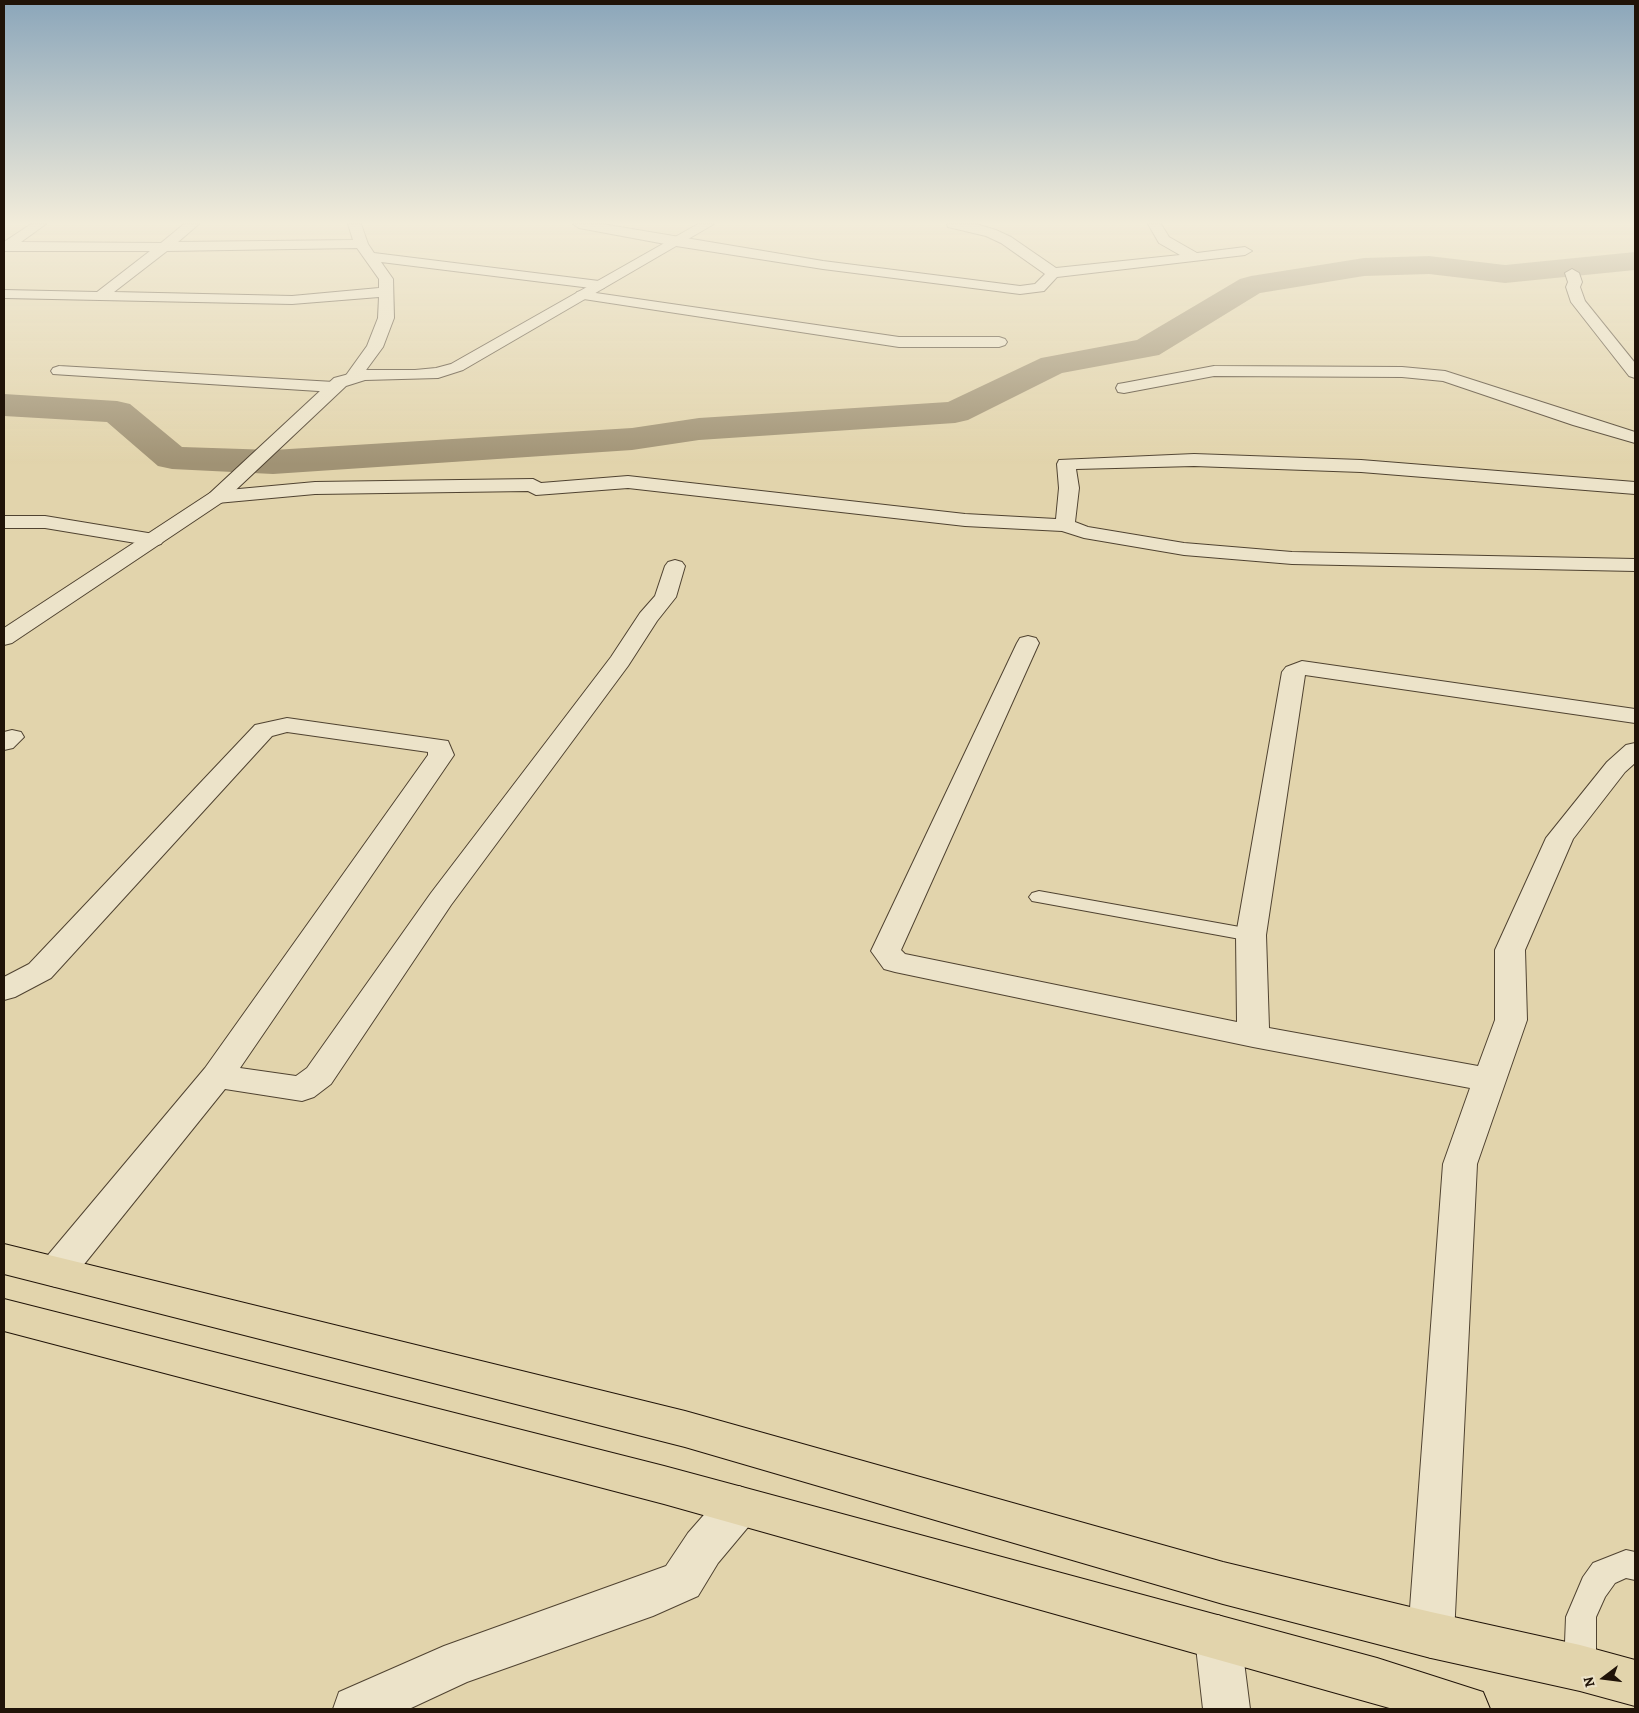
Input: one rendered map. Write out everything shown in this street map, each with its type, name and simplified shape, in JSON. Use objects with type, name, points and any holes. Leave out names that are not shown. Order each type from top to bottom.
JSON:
[{"type":"highway","points":[[4,1259],[685,1429],[1214,1580],[1431,1635],[1580,1668],[1635,1683]]},
{"type":"highway","points":[[4,1315],[664,1485],[1377,1681],[1464,1709]]},
{"type":"street","points":[[352,378],[375,347],[386,318],[386,304]]},
{"type":"street","points":[[4,638],[154,540],[223,492],[340,382],[364,376],[438,373],[457,367],[566,304]]},
{"type":"street","points":[[642,304],[899,342],[999,342]]},
{"type":"street","points":[[1580,304],[1635,373]]},
{"type":"street","points":[[59,371],[334,387]]},
{"type":"street","points":[[1124,388],[1214,371],[1402,372],[1445,376],[1635,438]]},
{"type":"street","points":[[1065,525],[1069,488],[1066,464],[1194,460],[1361,466],[1635,488]]},
{"type":"street","points":[[223,492],[315,488],[533,485],[536,489],[628,482],[965,520],[1065,525],[1084,532],[1184,549],[1292,558],[1635,565]]},
{"type":"street","points":[[4,522],[45,522],[154,540]]},
{"type":"street","points":[[216,1076],[302,1089],[319,1076],[441,899],[620,661],[648,618],[666,597],[675,566]]},
{"type":"street","points":[[1028,643],[886,951],[895,962],[1253,1036],[1489,1080]]},
{"type":"street","points":[[1253,1036],[1251,936],[1294,672],[1302,668],[1635,716]]},
{"type":"street","points":[[4,990],[40,971],[264,730],[287,725],[439,746],[440,755],[216,1076],[56,1272]]},
{"type":"street","points":[[1431,1635],[1460,1164],[1511,1020],[1510,950],[1560,838],[1616,767],[1635,750]]},
{"type":"street","points":[[356,1709],[460,1662],[653,1594],[682,1581],[704,1548],[739,1506]]},
{"type":"street","points":[[1218,1638],[1227,1709]]},
{"type":"lane","points":[[1039,896],[1251,936]]},
{"type":"lane","points":[[1580,1668],[1581,1617],[1594,1588],[1604,1573],[1626,1564],[1635,1566]]},
{"type":"waterway","points":[[4,405],[117,412],[172,458],[273,462],[632,439],[699,429],[955,412],[1053,365],[1147,348],[1220,304]]}]
